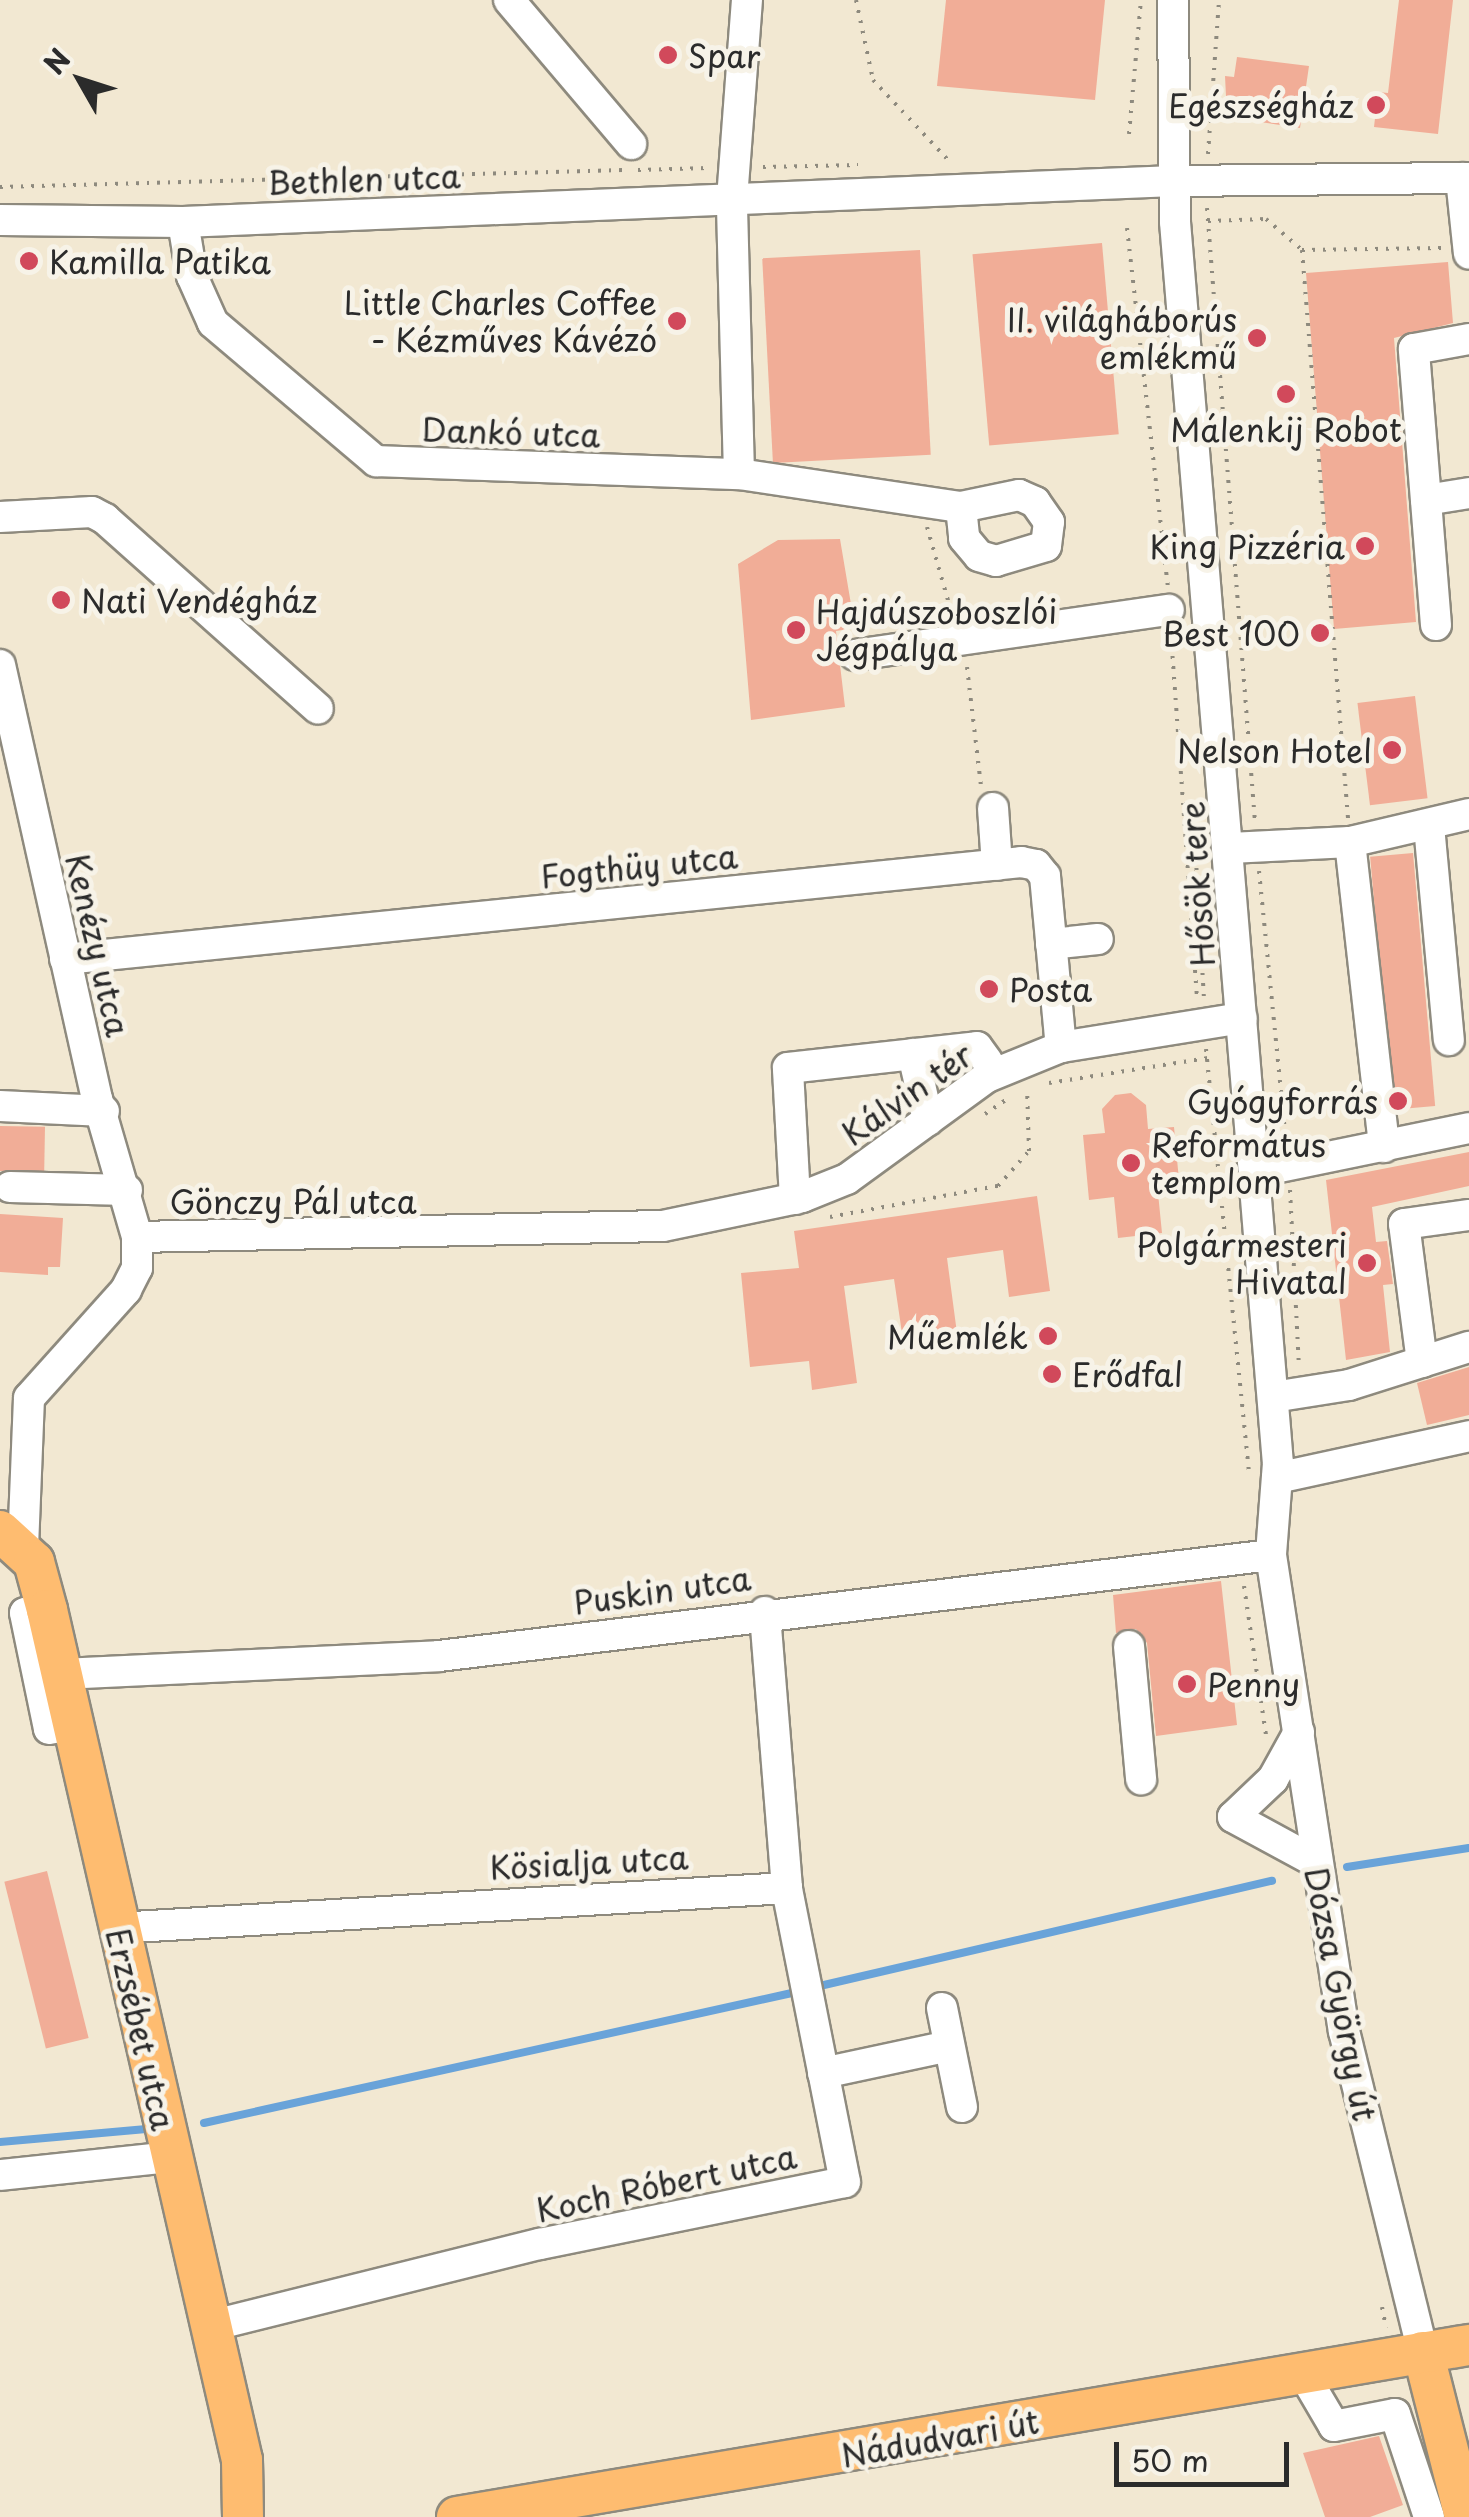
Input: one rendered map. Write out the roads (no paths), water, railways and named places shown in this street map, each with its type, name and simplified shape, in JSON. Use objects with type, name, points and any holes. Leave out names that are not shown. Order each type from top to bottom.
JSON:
[{"type":"main road","name":"Erzsébet utca","points":[[12,1538],[47,1610],[242,2460],[243,2517]]},
{"type":"main road","name":"Nádudvari út","points":[[457,2517],[1469,2345]]},
{"type":"main road","name":"Dózsa György út","points":[[1422,2352],[1465,2517]]},
{"type":"street","points":[[508,0],[631,144]]},
{"type":"street","points":[[738,474],[732,199],[747,0]]},
{"type":"street","name":"Hősök tere","points":[[1173,0],[1174,181],[1244,847],[1242,1018],[1256,1172],[1287,1396],[1277,1470]]},
{"type":"street","points":[[1465,178],[1469,251]]},
{"type":"street","name":"Bethlen utca","points":[[0,220],[183,222],[1174,181],[1465,178]]},
{"type":"street","name":"Dankó utca","points":[[183,222],[192,276],[213,323],[376,461],[738,474],[961,507]]},
{"type":"street","points":[[1436,625],[1414,349],[1469,340]]},
{"type":"street","points":[[1426,500],[1469,493]]},
{"type":"street","points":[[0,517],[92,512],[318,709]]},
{"type":"street","points":[[855,655],[1169,610]]},
{"type":"street","name":"Kenézy utca","points":[[0,665],[100,1105],[138,1236]]},
{"type":"street","points":[[988,804],[993,865]]},
{"type":"street","points":[[1244,847],[1350,842],[1469,814]]},
{"type":"street","points":[[1428,826],[1449,1040]]},
{"type":"street","points":[[1350,842],[1384,1148]]},
{"type":"street","name":"Fogthüy utca","points":[[65,959],[993,865],[1036,865],[1045,876],[1060,1047]]},
{"type":"street","points":[[1051,944],[1098,939]]},
{"type":"street","name":"Kálvin tér","points":[[798,1198],[847,1179],[987,1076],[1060,1047],[1188,1018],[1242,1018]]},
{"type":"street","points":[[798,1198],[788,1068],[977,1047],[987,1061]]},
{"type":"street","points":[[914,1054],[928,1120]]},
{"type":"street","points":[[0,1088],[100,1105]]},
{"type":"street","points":[[0,1106],[100,1105]]},
{"type":"street","points":[[1256,1172],[1469,1128]]},
{"type":"street","points":[[10,1188],[127,1190]]},
{"type":"street","name":"Gönczy Pál utca","points":[[12,1538],[29,1398],[126,1290],[137,1268],[138,1236],[663,1226],[798,1198]]},
{"type":"street","points":[[1422,1362],[1404,1224],[1469,1215]]},
{"type":"street","points":[[1287,1396],[1469,1347]]},
{"type":"street","points":[[1277,1470],[1469,1436]]},
{"type":"street","name":"Dózsa György út","points":[[1277,1470],[1272,1554],[1314,1861],[1344,2031],[1422,2352]]},
{"type":"street","name":"Puskin utca","points":[[61,1674],[439,1656],[765,1612],[1272,1554]]},
{"type":"street","points":[[47,1610],[25,1613],[49,1729],[72,1726]]},
{"type":"street","points":[[765,1612],[787,1888]]},
{"type":"street","points":[[1129,1646],[1141,1780]]},
{"type":"street","points":[[1299,1732],[1273,1779],[1233,1817],[1314,1861]]},
{"type":"street","name":"Kösialja utca","points":[[118,1928],[787,1888]]},
{"type":"street","name":"Koch Róbert utca","points":[[210,2326],[540,2244],[846,2182],[787,1888]]},
{"type":"street","points":[[942,2008],[962,2107]]},
{"type":"street","points":[[823,2074],[949,2046]]},
{"type":"street","points":[[0,2176],[171,2157]]},
{"type":"street","points":[[1304,2374],[1334,2426],[1395,2414],[1429,2517]]},
{"type":"waterway","points":[[1347,1867],[1469,1848]]},
{"type":"waterway","points":[[824,1985],[1272,1881]]},
{"type":"waterway","points":[[204,2123],[792,1993]]},
{"type":"waterway","points":[[0,2142],[146,2129]]},
{"type":"place","name":"Spar","points":[[668,55]]},
{"type":"place","name":"Egészségház","points":[[1376,105]]},
{"type":"place","name":"Kamilla Patika","points":[[29,261]]},
{"type":"place","name":"Little Charles Coffee - Kézműves Kávézó","points":[[677,321]]},
{"type":"place","name":"II. világháborús emlékmű","points":[[1257,338]]},
{"type":"place","name":"Málenkij Robot","points":[[1286,394]]},
{"type":"place","name":"King Pizzéria","points":[[1365,546]]},
{"type":"place","name":"Nati Vendégház","points":[[61,600]]},
{"type":"place","name":"Hajdúszoboszlói Jégpálya","points":[[796,630]]},
{"type":"place","name":"Best 100","points":[[1320,633]]},
{"type":"place","name":"Nelson Hotel","points":[[1392,750]]},
{"type":"place","name":"Posta","points":[[989,989]]},
{"type":"place","name":"Gyógyforrás","points":[[1398,1101]]},
{"type":"place","name":"Református templom","points":[[1131,1163]]},
{"type":"place","name":"Polgármesteri Hivatal","points":[[1367,1263]]},
{"type":"place","name":"Műemlék","points":[[1048,1336]]},
{"type":"place","name":"Erődfal","points":[[1052,1374]]},
{"type":"place","name":"Penny","points":[[1187,1684]]}]
